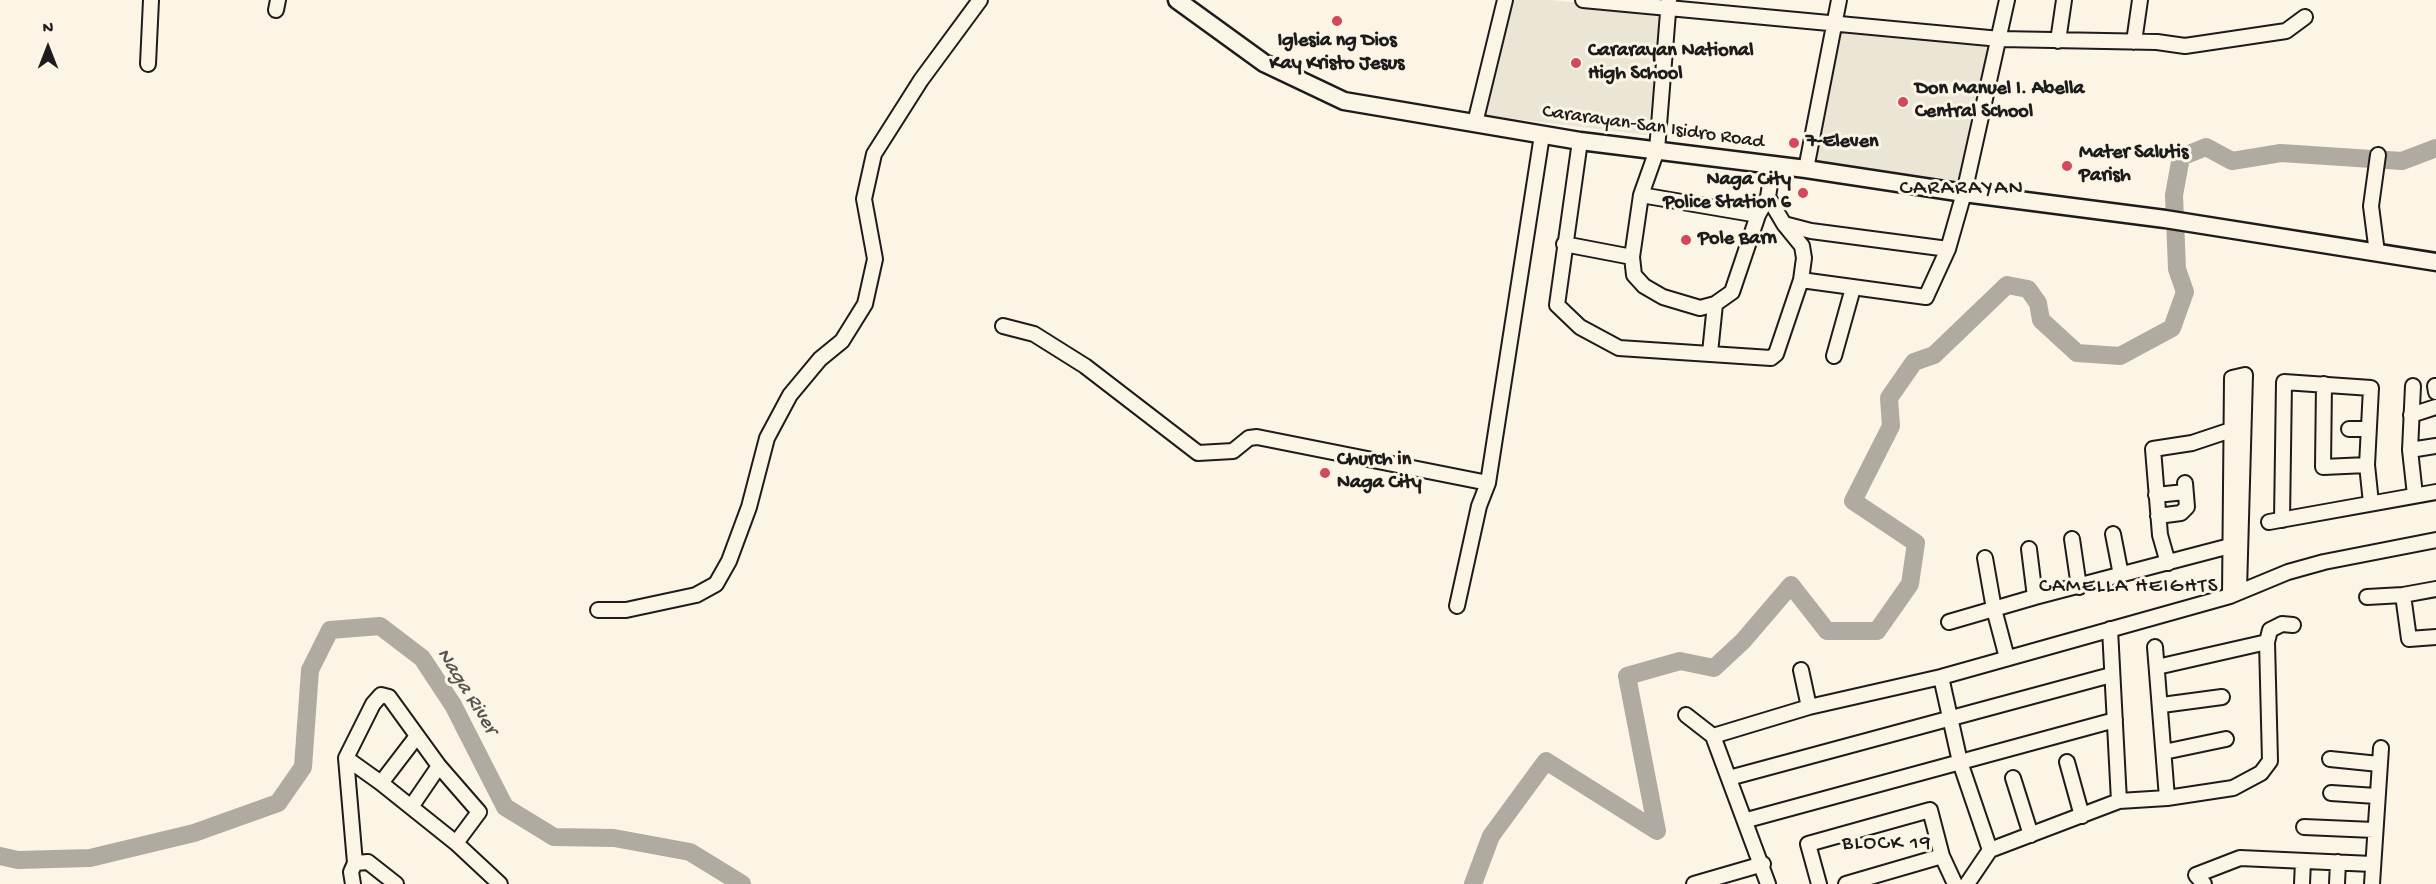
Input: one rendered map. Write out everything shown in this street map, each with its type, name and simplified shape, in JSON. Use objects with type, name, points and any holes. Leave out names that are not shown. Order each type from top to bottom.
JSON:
[{"type":"main road","name":"Cararayan-San Isidro Road","points":[[1177,0],[1264,63],[1344,101],[1580,141],[1806,169],[1964,193],[2165,219],[2436,262]]},
{"type":"street","points":[[148,64],[151,0]]},
{"type":"street","points":[[598,610],[626,610],[696,595],[716,584],[729,561],[749,507],[767,438],[790,395],[820,359],[842,340],[865,304],[875,259],[864,199],[874,154],[921,80],[980,0]]},
{"type":"street","points":[[1475,123],[1505,0]]},
{"type":"street","points":[[1583,0],[1669,4],[1834,24],[2000,39],[2134,42],[2185,46],[2286,31],[2305,17]]},
{"type":"street","points":[[1806,169],[1839,0]]},
{"type":"street","points":[[1801,280],[1926,297],[1948,249],[1964,193],[2007,0]]},
{"type":"street","points":[[2058,41],[2064,0]]},
{"type":"street","points":[[2134,42],[2140,0]]},
{"type":"street","points":[[1669,4],[1657,150],[1641,195],[1632,257],[1634,275],[1644,286],[1663,297],[1700,308],[1715,304],[1732,292],[1758,215],[1768,196],[1773,165]]},
{"type":"street","points":[[1457,606],[1479,506],[1488,483],[1542,135]]},
{"type":"street","points":[[1580,141],[1557,305],[1580,327],[1619,348],[1771,358],[1776,354],[1801,280],[1804,258],[1802,246],[1784,224],[1768,196]]},
{"type":"street","points":[[2377,253],[2371,206],[2373,174],[2378,155]]},
{"type":"street","points":[[1641,195],[1758,215]]},
{"type":"street","points":[[1784,224],[1812,231],[1948,249]]},
{"type":"street","points":[[1564,244],[1632,257]]},
{"type":"street","points":[[1834,356],[1853,288]]},
{"type":"street","points":[[1710,353],[1715,304]]},
{"type":"street","points":[[1004,326],[1034,333],[1085,366],[1198,453],[1233,451],[1249,438],[1257,437],[1488,483]]},
{"type":"street","points":[[2371,503],[2367,465],[2371,388],[2284,382],[2276,521],[2436,492]]},
{"type":"street","points":[[2324,384],[2323,467],[2367,465]]},
{"type":"street","points":[[2413,386],[2410,450],[2415,495]]},
{"type":"street","points":[[2435,386],[2436,392]]},
{"type":"street","points":[[2410,415],[2436,407]]},
{"type":"street","points":[[2349,429],[2369,429]]},
{"type":"street","points":[[2168,563],[2158,516],[2153,448],[2192,443],[2237,430],[2235,593]]},
{"type":"street","points":[[2410,450],[2436,446]]},
{"type":"street","points":[[2156,495],[2185,488],[2187,507],[2181,513],[2158,516]]},
{"type":"street","points":[[2113,534],[2121,575]]},
{"type":"street","points":[[2072,539],[2079,587]]},
{"type":"street","points":[[1713,736],[1809,707],[1941,677],[2110,629],[2235,593],[2324,562],[2436,540]]},
{"type":"street","points":[[1949,622],[2035,597],[2234,547]]},
{"type":"street","points":[[2029,549],[2035,597]]},
{"type":"street","points":[[1985,558],[1994,609],[2007,658]]},
{"type":"street","points":[[2367,597],[2403,595],[2436,589]]},
{"type":"street","points":[[2403,595],[2409,639],[2436,637]]},
{"type":"street","points":[[1967,884],[1990,850],[2118,801],[2167,798],[2233,788],[2261,773],[2270,762],[2267,642],[2270,630],[2282,624],[2293,625]]},
{"type":"street","points":[[2110,629],[2118,801]]},
{"type":"street","points":[[2157,667],[2267,642]]},
{"type":"street","points":[[2155,647],[2162,705],[2167,798]]},
{"type":"street","points":[[1801,670],[1809,707]]},
{"type":"street","points":[[1729,778],[2111,675]]},
{"type":"street","points":[[1941,677],[1952,719],[1959,762],[1990,850]]},
{"type":"street","points":[[353,884],[351,872],[355,863],[346,758],[373,704],[381,695],[389,697],[439,766],[478,812],[456,843]]},
{"type":"street","points":[[2162,705],[2222,697]]},
{"type":"street","points":[[1686,715],[1713,736],[1747,820],[1768,884]]},
{"type":"street","points":[[1747,820],[2115,720]]},
{"type":"street","points":[[381,783],[417,736]]},
{"type":"street","points":[[2164,752],[2226,739]]},
{"type":"street","points":[[2372,884],[2376,796],[2381,748]]},
{"type":"street","points":[[346,758],[456,843],[500,884]]},
{"type":"street","points":[[2330,759],[2379,764]]},
{"type":"street","points":[[2067,762],[2082,816]]},
{"type":"street","points":[[411,807],[439,766]]},
{"type":"street","points":[[2013,778],[2031,835]]},
{"type":"street","points":[[2331,793],[2376,796]]},
{"type":"street","points":[[1819,884],[1808,844],[1930,810],[1942,856],[1955,884]]},
{"type":"street","points":[[2304,827],[2374,830]]},
{"type":"street","points":[[1846,884],[1942,856]]},
{"type":"street","points":[[2204,884],[2196,875],[2240,858],[2372,864]]},
{"type":"street","points":[[2302,884],[2303,861]]},
{"type":"street","points":[[355,863],[368,862],[396,884]]},
{"type":"street","points":[[2337,884],[2338,862]]},
{"type":"street","points":[[1694,884],[1763,864]]},
{"type":"street","points":[[1899,869],[1902,884]]},
{"type":"shaded area","name":"Cararayan National High School","points":[[1509,0],[1551,0],[1665,12],[1647,135],[1483,115]]},
{"type":"shaded area","name":"Don Manuel I. Abella Central School","points":[[1838,29],[1994,43],[1962,187],[1813,161]]},
{"type":"waterway","points":[[1473,884],[1491,836],[1546,761],[1657,831],[1627,676],[1680,661],[1714,668],[1743,641],[1791,585],[1827,631],[1877,631],[1910,584],[1916,543],[1853,501],[1891,426],[1889,398],[1914,362],[1934,355],[2007,285],[2028,289],[2038,303],[2041,320],[2077,353],[2120,356],[2172,328],[2185,292],[2177,269],[2174,195],[2181,157],[2206,147],[2232,161],[2281,153],[2402,161],[2436,148]]},
{"type":"waterway","name":"Naga River","points":[[0,856],[18,860],[90,858],[194,833],[278,803],[303,767],[310,670],[330,630],[380,626],[422,658],[453,705],[505,807],[554,837],[614,838],[690,852],[742,884]]},
{"type":"place","name":"Iglesia ng Dios Kay Kristo Jesus","points":[[1337,21]]},
{"type":"place","name":"Cararayan National High School","points":[[1576,63]]},
{"type":"place","name":"Don Manuel I. Abella Central School","points":[[1903,102]]},
{"type":"place","name":"7-Eleven","points":[[1794,143]]},
{"type":"place","name":"Mater Salutis Parish","points":[[2067,166]]},
{"type":"place","name":"Naga City Police Station 6","points":[[1803,193]]},
{"type":"place","name":"Pole Barn","points":[[1686,240]]},
{"type":"place","name":"Church in Naga City","points":[[1325,473]]},
{"type":"district","name":"CARARAYAN","points":[[1962,190]]},
{"type":"district","name":"CAMELLA HEIGHTS","points":[[2129,588]]},
{"type":"district","name":"BLOCK 19","points":[[1887,845]]}]
